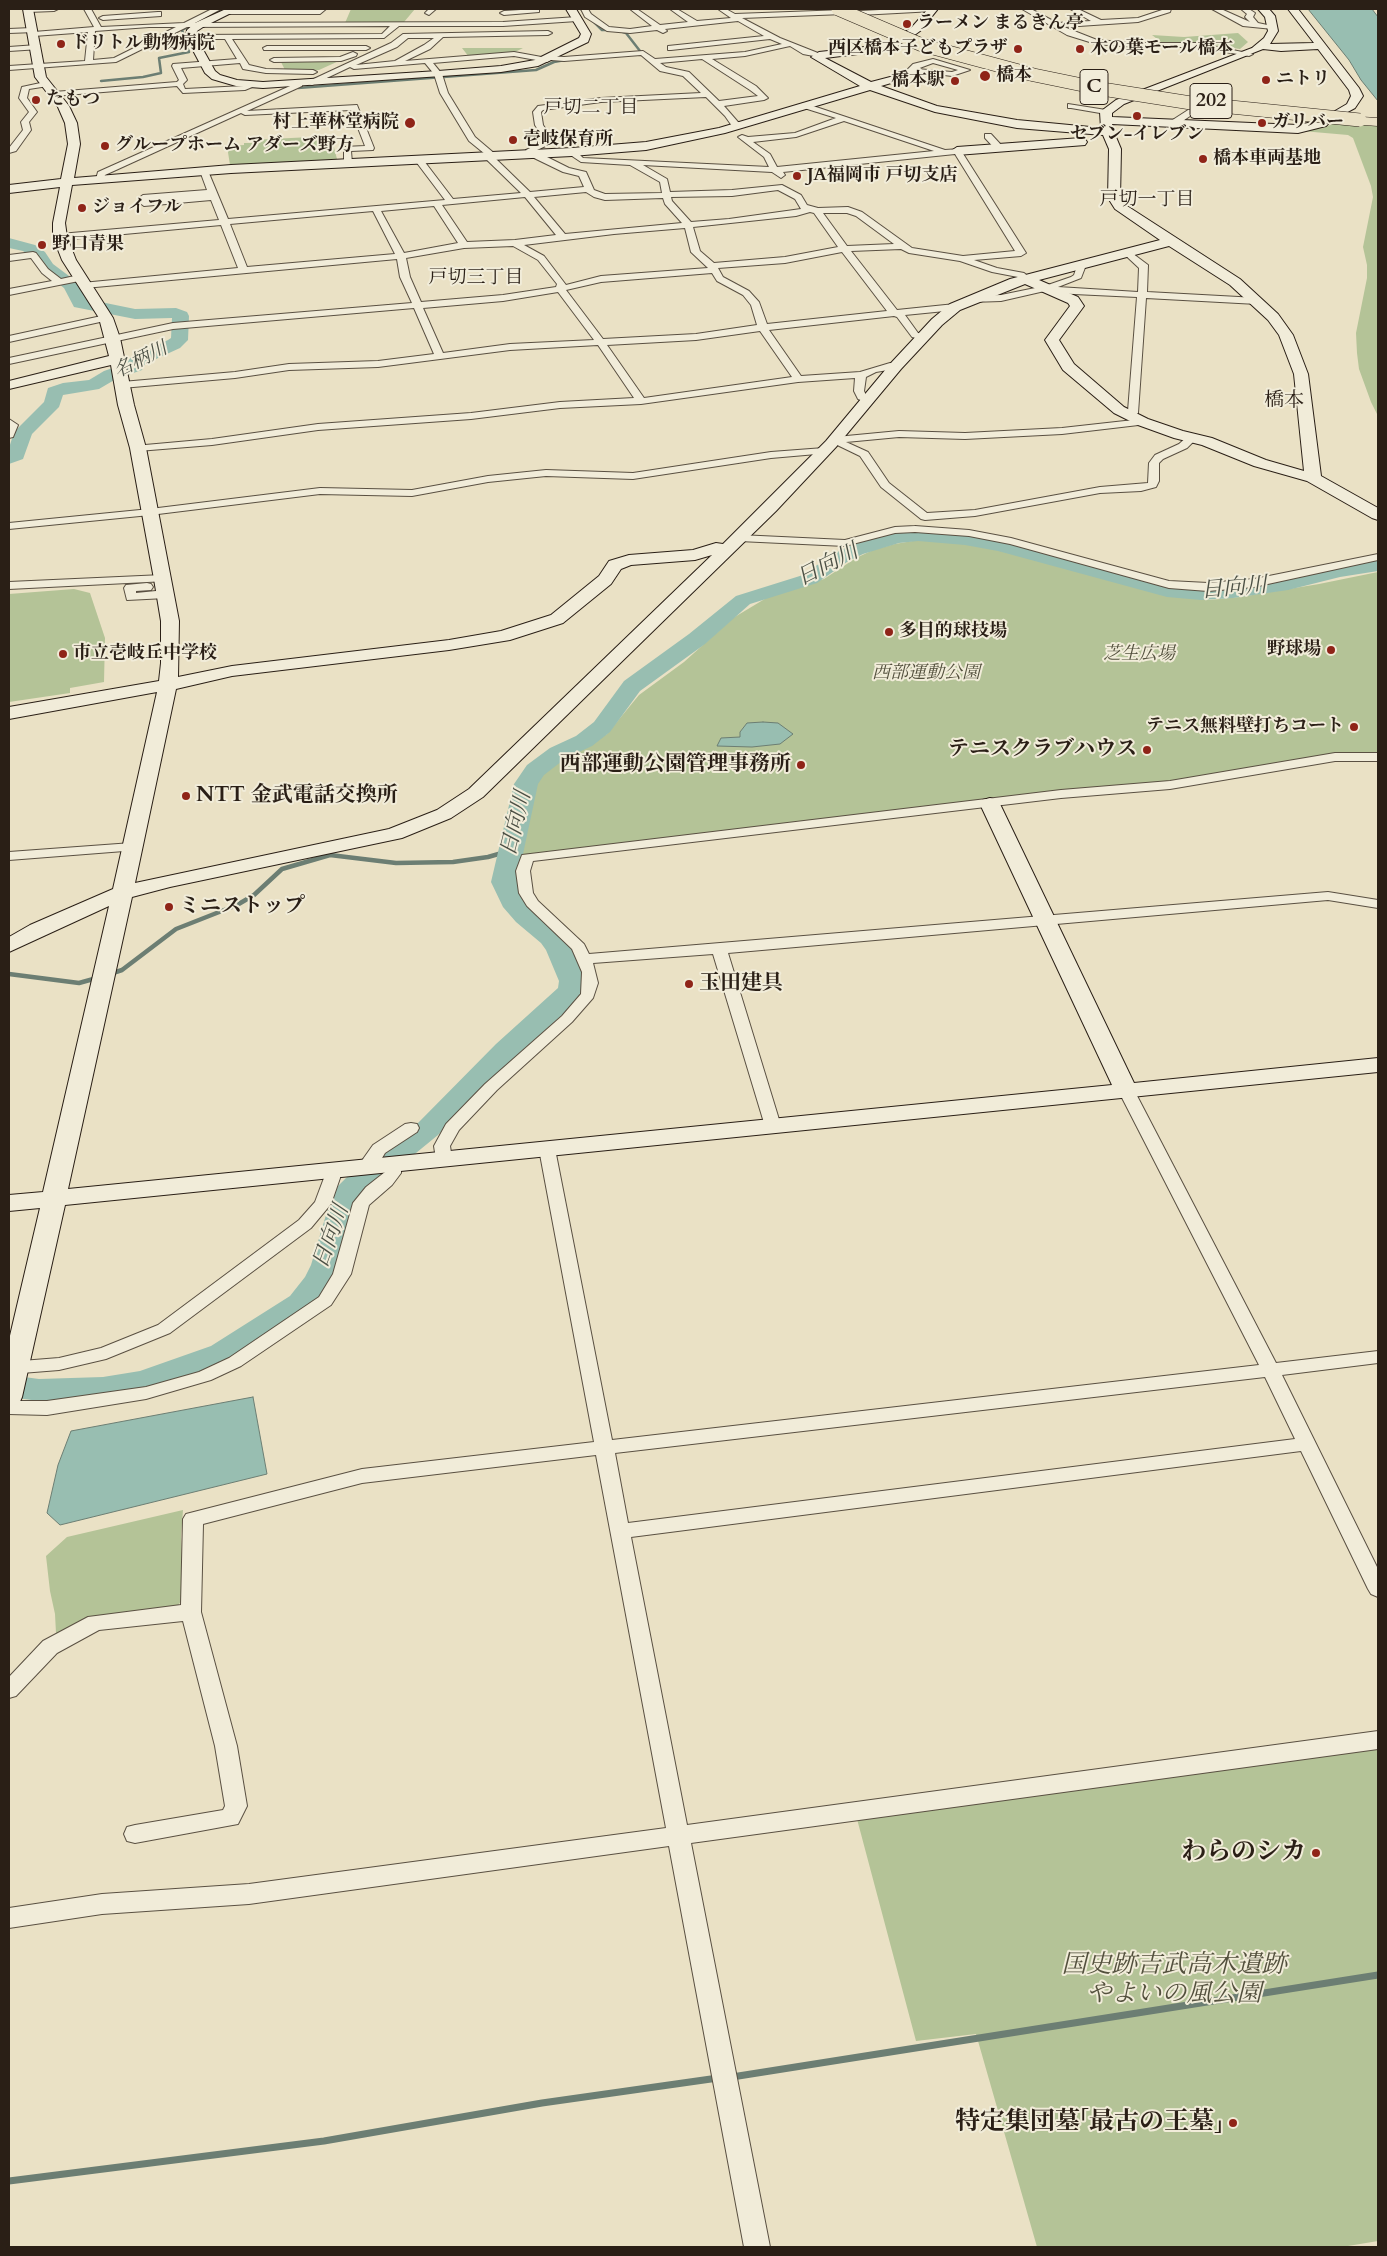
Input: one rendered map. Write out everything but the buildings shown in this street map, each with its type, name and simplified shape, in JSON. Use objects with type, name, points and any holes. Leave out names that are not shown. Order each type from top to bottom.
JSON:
[{"type":"highway","points":[[850,11],[907,36]]},
{"type":"highway","name":"202","points":[[850,11],[946,54],[1023,73],[1202,105],[1377,119]]},
{"type":"highway","name":"C","points":[[850,11],[891,34],[944,52],[1075,84],[1210,105],[1377,119]]},
{"type":"highway","name":"202","points":[[907,36],[984,58],[1141,94],[1333,116]]},
{"type":"street","points":[[54,9],[28,10],[35,33],[41,77],[63,106],[71,123],[74,144],[59,223],[60,236],[73,282]]},
{"type":"street","points":[[88,9],[94,19],[89,63]]},
{"type":"street","points":[[124,9],[130,16]]},
{"type":"street","points":[[9,68],[116,60],[217,9]]},
{"type":"street","points":[[322,9],[320,12],[231,10],[199,25],[192,30],[192,37],[211,74],[236,83],[285,85],[438,76],[525,66],[549,59],[580,43],[586,36],[571,9]]},
{"type":"street","points":[[585,9],[588,15],[606,29],[627,34],[663,69],[686,74],[737,126],[740,136],[767,156],[775,170],[783,178],[776,183],[779,187]]},
{"type":"street","points":[[633,9],[658,28],[666,38],[682,47]]},
{"type":"street","points":[[672,9],[694,23]]},
{"type":"street","points":[[721,9],[770,37],[791,44],[806,52],[819,55],[874,49],[907,36],[933,9]]},
{"type":"street","points":[[585,32],[627,34],[735,17],[933,9]]},
{"type":"street","points":[[1026,9],[1075,36],[1096,42],[1204,46],[1249,54]]},
{"type":"street","points":[[1073,9],[1099,22]]},
{"type":"street","points":[[1056,25],[1151,17],[1168,11],[1168,9]]},
{"type":"street","points":[[1216,9],[1246,24],[1273,27]]},
{"type":"street","points":[[1245,9],[1251,14],[1249,17],[1257,26]]},
{"type":"street","points":[[1263,9],[1270,16],[1273,27],[1271,35],[1262,46],[1249,54],[1114,105],[1106,116],[1111,141],[1114,198],[1125,212],[1235,282],[1273,317],[1286,335],[1301,374],[1313,478]]},
{"type":"street","points":[[1071,106],[1106,116],[1174,123],[1298,128],[1316,127],[1351,106],[1357,96],[1355,90],[1293,9]]},
{"type":"street","points":[[495,13],[536,10],[548,34],[548,37],[543,41]]},
{"type":"street","points":[[85,20],[168,14]]},
{"type":"street","points":[[187,14],[206,14]]},
{"type":"street","points":[[1126,14],[1136,19],[1144,27]]},
{"type":"street","points":[[94,32],[186,25],[415,24],[577,20]]},
{"type":"street","points":[[192,37],[384,36],[397,24]]},
{"type":"street","points":[[297,36],[302,25]]},
{"type":"street","points":[[736,30],[754,28]]},
{"type":"street","points":[[9,32],[172,33]]},
{"type":"street","points":[[9,41],[35,33]]},
{"type":"street","points":[[9,49],[35,33]]},
{"type":"street","points":[[100,179],[101,174],[394,45],[406,36],[548,34]]},
{"type":"street","points":[[261,36],[280,72]]},
{"type":"street","points":[[394,64],[427,47],[440,36]]},
{"type":"street","points":[[227,37],[246,68],[280,72],[313,72],[285,85]]},
{"type":"street","points":[[666,49],[770,37]]},
{"type":"street","points":[[1151,37],[1159,44]]},
{"type":"street","points":[[653,61],[745,54],[791,44]]},
{"type":"street","points":[[629,45],[642,50]]},
{"type":"street","points":[[494,47],[524,46],[514,54]]},
{"type":"street","points":[[1262,46],[1281,48],[1320,46]]},
{"type":"street","points":[[427,47],[436,47]]},
{"type":"street","points":[[267,48],[366,48],[341,60],[274,60]]},
{"type":"street","points":[[342,68],[514,54],[564,59],[642,50]]},
{"type":"street","points":[[819,55],[816,57],[867,85],[928,107],[988,120],[1040,127],[1111,141]]},
{"type":"street","points":[[702,56],[753,88],[764,98],[717,104]]},
{"type":"street","points":[[54,94],[179,84],[183,80],[176,66],[240,61]]},
{"type":"street","points":[[9,189],[68,179],[100,179],[204,171],[572,152],[664,143],[737,126],[867,85],[894,79],[910,72],[928,71],[952,74],[966,70],[934,61],[916,66],[910,72]]},
{"type":"street","points":[[428,62],[438,76],[444,93],[472,139],[528,195],[563,238]]},
{"type":"street","points":[[9,151],[13,149],[27,130],[22,122],[33,112],[21,101],[26,87],[46,84]]},
{"type":"street","points":[[179,84],[183,91],[245,88],[253,85]]},
{"type":"street","points":[[708,95],[586,101],[541,108],[537,112],[539,125],[550,142],[530,150],[533,154],[566,170],[583,174],[590,189],[597,195],[605,197],[732,193],[779,187],[798,197],[804,207],[813,210],[894,312],[900,315],[915,335],[923,337]]},
{"type":"street","points":[[804,105],[952,152],[1021,253],[962,259]]},
{"type":"street","points":[[1174,123],[1202,105]]},
{"type":"street","points":[[238,113],[354,107],[370,148],[347,150],[348,163]]},
{"type":"street","points":[[746,140],[796,135],[844,118]]},
{"type":"street","points":[[9,136],[22,136]]},
{"type":"street","points":[[988,136],[1000,149]]},
{"type":"street","points":[[572,152],[574,156],[581,160],[775,170],[952,152],[1111,141]]},
{"type":"street","points":[[418,159],[451,202]]},
{"type":"street","points":[[633,162],[664,181],[668,202],[679,212],[688,226],[696,252],[713,268],[720,278],[746,293],[756,304],[763,328],[798,379]]},
{"type":"street","points":[[204,171],[244,270]]},
{"type":"street","points":[[60,236],[590,189]]},
{"type":"street","points":[[214,194],[144,203],[143,198],[214,194]]},
{"type":"street","points":[[436,203],[464,244]]},
{"type":"street","points":[[376,209],[401,256],[405,277],[440,356]]},
{"type":"street","points":[[9,292],[73,282],[244,270],[401,256],[464,244],[515,243],[614,231],[688,226],[813,210],[848,210],[859,214],[903,246],[916,252],[962,259],[995,270],[1022,275],[1026,279],[1072,300],[1077,306],[1052,340],[1063,362],[1113,406],[1128,415],[1143,422],[1207,441],[1260,463],[1313,478],[1378,515]]},
{"type":"street","points":[[9,946],[38,930],[122,893],[168,881],[395,834],[444,814],[476,793],[732,544],[829,446],[896,366],[954,307],[1026,279],[1171,241]]},
{"type":"street","points":[[515,243],[541,258],[562,284],[560,289]]},
{"type":"street","points":[[9,361],[113,338],[179,326],[503,298],[560,289],[611,278],[785,260],[844,249],[903,246]]},
{"type":"street","points":[[1128,252],[1144,265],[1133,413],[1128,415]]},
{"type":"street","points":[[9,258],[33,255],[45,271],[73,282],[101,310],[113,338],[138,448],[170,621],[168,684],[105,973],[12,1377],[106,1353],[164,1329],[305,1224],[323,1204],[332,1178],[332,1170]]},
{"type":"street","points":[[971,299],[1007,298],[1050,289],[1078,276],[1081,265]]},
{"type":"street","points":[[560,289],[602,343],[641,401]]},
{"type":"street","points":[[1050,289],[1257,301]]},
{"type":"street","points":[[9,385],[120,373],[235,375],[289,367],[378,364],[510,347],[696,337],[894,312],[954,307]]},
{"type":"street","points":[[9,339],[101,310]]},
{"type":"street","points":[[138,448],[212,442],[318,428],[471,416],[560,405],[641,401],[798,379],[862,375],[873,370],[896,366]]},
{"type":"street","points":[[862,375],[858,380],[859,391],[863,399],[868,400]]},
{"type":"street","points":[[9,422],[13,425],[9,436]]},
{"type":"street","points":[[9,526],[150,512],[320,490],[412,493],[488,479],[546,473],[633,476],[702,467],[899,434],[964,436],[1062,431],[1143,422]]},
{"type":"street","points":[[829,446],[864,454],[885,485],[925,516],[975,513],[1100,490],[1146,486],[1154,481],[1154,463],[1159,457],[1182,446],[1192,438]]},
{"type":"street","points":[[914,529],[925,516]]},
{"type":"street","points":[[9,713],[232,671],[504,636],[557,619],[605,580],[615,565],[629,560],[695,556],[732,544],[844,543],[895,530],[914,529],[987,536],[1168,584],[1208,587],[1254,582],[1378,557]]},
{"type":"street","points":[[9,586],[81,582],[165,586]]},
{"type":"street","points":[[444,1159],[442,1146],[452,1128],[491,1087],[567,1019],[588,995],[590,983],[585,959],[579,947],[532,903],[526,893],[523,871],[526,858],[1061,794],[1170,785],[1335,757],[1378,757]]},
{"type":"street","points":[[990,804],[1126,1090],[1270,1369],[1378,1589]]},
{"type":"street","points":[[9,856],[132,847]]},
{"type":"street","points":[[585,959],[1328,896],[1378,904]]},
{"type":"street","points":[[719,949],[773,1126]]},
{"type":"street","points":[[9,1203],[1378,1065]]},
{"type":"street","points":[[369,1166],[369,1162],[378,1150],[411,1128]]},
{"type":"street","points":[[547,1149],[602,1446],[757,2247]]},
{"type":"street","points":[[9,1408],[47,1408],[146,1393],[205,1376],[235,1362],[325,1301],[342,1274],[360,1203],[386,1181],[393,1173],[395,1164]]},
{"type":"street","points":[[135,1834],[230,1818],[236,1806],[226,1746],[191,1612],[193,1519],[362,1476],[602,1446],[1378,1356]]},
{"type":"street","points":[[619,1531],[1306,1444]]},
{"type":"street","points":[[9,1690],[50,1647],[95,1623],[191,1612]]},
{"type":"street","points":[[9,1918],[102,1904],[249,1894],[1378,1740]]},
{"type":"green space","points":[[351,9],[415,9],[404,22],[345,23]]},
{"type":"green space","points":[[1238,33],[1248,42],[1240,49],[1207,44],[1161,42],[1152,35],[1184,37]]},
{"type":"green space","points":[[462,48],[523,48],[513,53],[469,57]]},
{"type":"green space","points":[[341,60],[319,70],[285,70],[281,62]]},
{"type":"green space","points":[[1335,123],[1378,126],[1378,416],[1359,369],[1356,333],[1367,278],[1367,265],[1363,247],[1373,197],[1371,186],[1353,138],[1348,135],[1302,131],[1323,128]]},
{"type":"green space","points":[[331,136],[337,159],[230,165],[227,146],[252,143],[251,140]]},
{"type":"green space","name":"西部運動公園","points":[[924,539],[982,546],[1162,594],[1210,600],[1319,584],[1378,572],[1378,753],[1328,755],[1162,782],[521,855],[529,797],[535,780],[544,770],[607,734],[639,695],[684,662],[733,618],[768,597],[824,579],[856,558],[873,550]]},
{"type":"green space","name":"市立壱岐丘中学校","points":[[74,589],[90,593],[105,638],[104,682],[70,688],[70,693],[9,702],[9,594]]},
{"type":"green space","points":[[183,1510],[181,1536],[183,1599],[175,1609],[56,1633],[46,1556],[67,1537]]},
{"type":"green space","name":"国史跡吉武高木遺跡 やよいの風公園","points":[[1378,1746],[1378,2241],[1342,2247],[1037,2247],[976,2034],[916,2041],[857,1819]]},
{"type":"water","points":[[1308,9],[1372,9],[1378,17],[1378,101],[1361,80],[1349,60]]},
{"type":"water","points":[[747,723],[778,723],[793,734],[780,744],[752,747],[717,746],[721,738],[740,737],[740,732]]},
{"type":"water","points":[[253,1397],[267,1474],[60,1525],[47,1513],[58,1465],[71,1431]]},
{"type":"waterway","points":[[208,17],[225,9]]},
{"type":"waterway","points":[[581,9],[602,30],[612,30]]},
{"type":"waterway","points":[[101,81],[143,77],[161,73],[159,58],[189,52],[182,30],[192,25]]},
{"type":"waterway","points":[[620,31],[626,33],[640,51],[636,54]]},
{"type":"waterway","points":[[298,88],[536,70],[554,62],[565,60]]},
{"type":"waterway","name":"名柄川","points":[[9,243],[29,248],[39,255],[47,267],[71,285],[80,303],[135,314],[176,313],[181,316],[179,340],[174,344],[136,362],[136,366],[110,375],[93,385],[63,388],[54,392],[53,403],[23,432],[16,455],[9,458]]},
{"type":"waterway","name":"日向川","points":[[9,1386],[39,1390],[103,1388],[144,1382],[222,1354],[301,1303],[318,1281],[326,1265],[347,1195],[356,1185],[428,1129],[506,1050],[561,1001],[571,989],[572,981],[559,949],[550,937],[525,917],[512,902],[504,882],[526,784],[535,770],[558,753],[584,741],[602,727],[632,686],[697,639],[743,600],[810,579],[840,558],[856,550],[897,537],[918,535],[965,539],[1000,545],[1167,591],[1201,594],[1233,592],[1288,584],[1339,571],[1378,565]]},
{"type":"waterway","points":[[110,974],[122,970],[176,929],[237,905],[254,895],[282,869],[330,855],[396,863],[453,862],[488,857],[509,851]]},
{"type":"waterway","points":[[9,974],[79,983],[97,978]]},
{"type":"waterway","points":[[732,2077],[1378,1975]]},
{"type":"waterway","points":[[9,2181],[324,2141],[542,2103],[718,2078]]},
{"type":"place","name":"ラーメン まるきん亭","points":[[907,24]]},
{"type":"place","name":"ドリトル動物病院","points":[[61,44]]},
{"type":"place","name":"西区橋本子どもプラザ","points":[[1018,49]]},
{"type":"place","name":"木の葉モール橋本","points":[[1080,49]]},
{"type":"place","name":"橋本","points":[[985,76]]},
{"type":"place","name":"ニトリ","points":[[1266,80]]},
{"type":"place","name":"橋本駅","points":[[955,81]]},
{"type":"place","name":"たもつ","points":[[36,100]]},
{"type":"place","name":"セブン-イレブン","points":[[1137,116]]},
{"type":"place","name":"村上華林堂病院","points":[[410,123]]},
{"type":"place","name":"ガリバー","points":[[1262,123]]},
{"type":"place","name":"壱岐保育所","points":[[513,140]]},
{"type":"place","name":"グループホーム アダーズ野方","points":[[105,146]]},
{"type":"place","name":"橋本車両基地","points":[[1203,159]]},
{"type":"place","name":"JA福岡市 戸切支店","points":[[797,176]]},
{"type":"place","name":"ジョイフル","points":[[82,208]]},
{"type":"place","name":"野口青果","points":[[42,245]]},
{"type":"place","name":"多目的球技場","points":[[889,632]]},
{"type":"place","name":"野球場","points":[[1331,650]]},
{"type":"place","name":"市立壱岐丘中学校","points":[[63,654]]},
{"type":"place","name":"テニス無料壁打ちコート","points":[[1354,727]]},
{"type":"place","name":"テニスクラブハウス","points":[[1147,750]]},
{"type":"place","name":"西部運動公園管理事務所","points":[[801,765]]},
{"type":"place","name":"NTT 金武電話交換所","points":[[186,796]]},
{"type":"place","name":"ミニストップ","points":[[169,907]]},
{"type":"place","name":"玉田建具","points":[[689,984]]},
{"type":"place","name":"わらのシカ","points":[[1316,1853]]},
{"type":"place","name":"特定集団墓「最古の王墓」","points":[[1233,2123]]},
{"type":"district","name":"戸切二丁目","points":[[591,109]]},
{"type":"district","name":"戸切一丁目","points":[[1147,201]]},
{"type":"district","name":"戸切三丁目","points":[[476,279]]},
{"type":"district","name":"橋本","points":[[1284,401]]},
{"type":"park label","name":"芝生広場","points":[[1139,655]]}]
